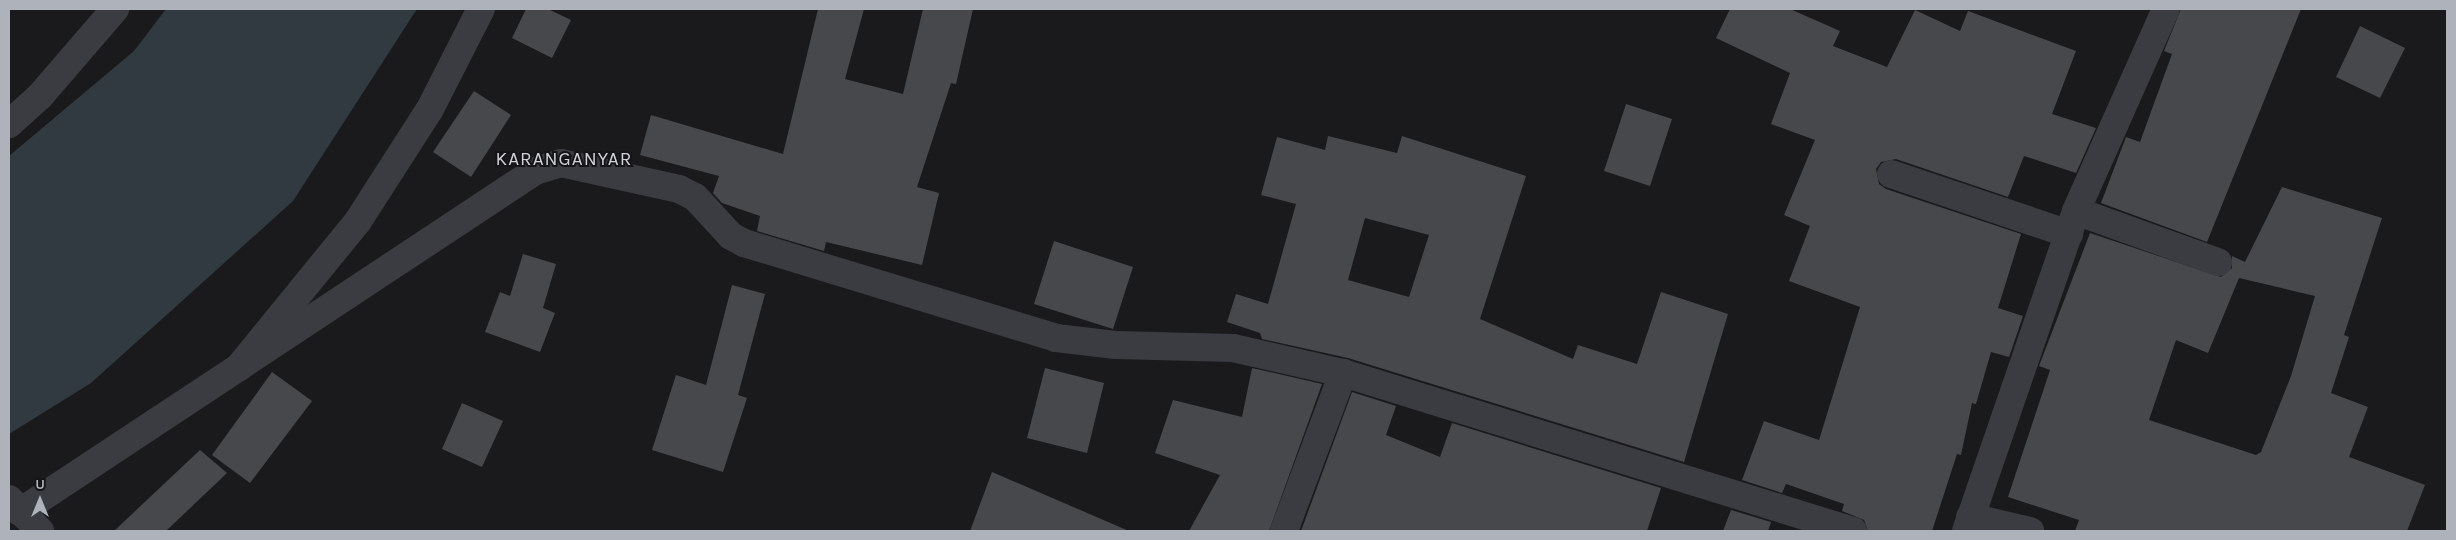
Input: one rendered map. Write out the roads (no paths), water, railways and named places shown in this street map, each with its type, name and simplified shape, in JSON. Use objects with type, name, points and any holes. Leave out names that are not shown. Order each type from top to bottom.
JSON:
[{"type":"street","points":[[9,124],[40,96],[115,9]]},
{"type":"street","points":[[239,367],[358,221],[430,109],[481,9]]},
{"type":"street","points":[[2030,531],[1968,524],[2072,223],[2166,9]]},
{"type":"street","points":[[40,531],[15,506],[239,367],[535,171],[561,164],[679,189],[696,197],[731,236],[744,243],[1056,338],[1116,345],[1233,348],[1343,373],[1853,531]]},
{"type":"street","points":[[1891,174],[2218,262]]},
{"type":"street","points":[[1284,531],[1343,373]]},
{"type":"district","name":"KARANGANYAR","points":[[564,160]]}]
